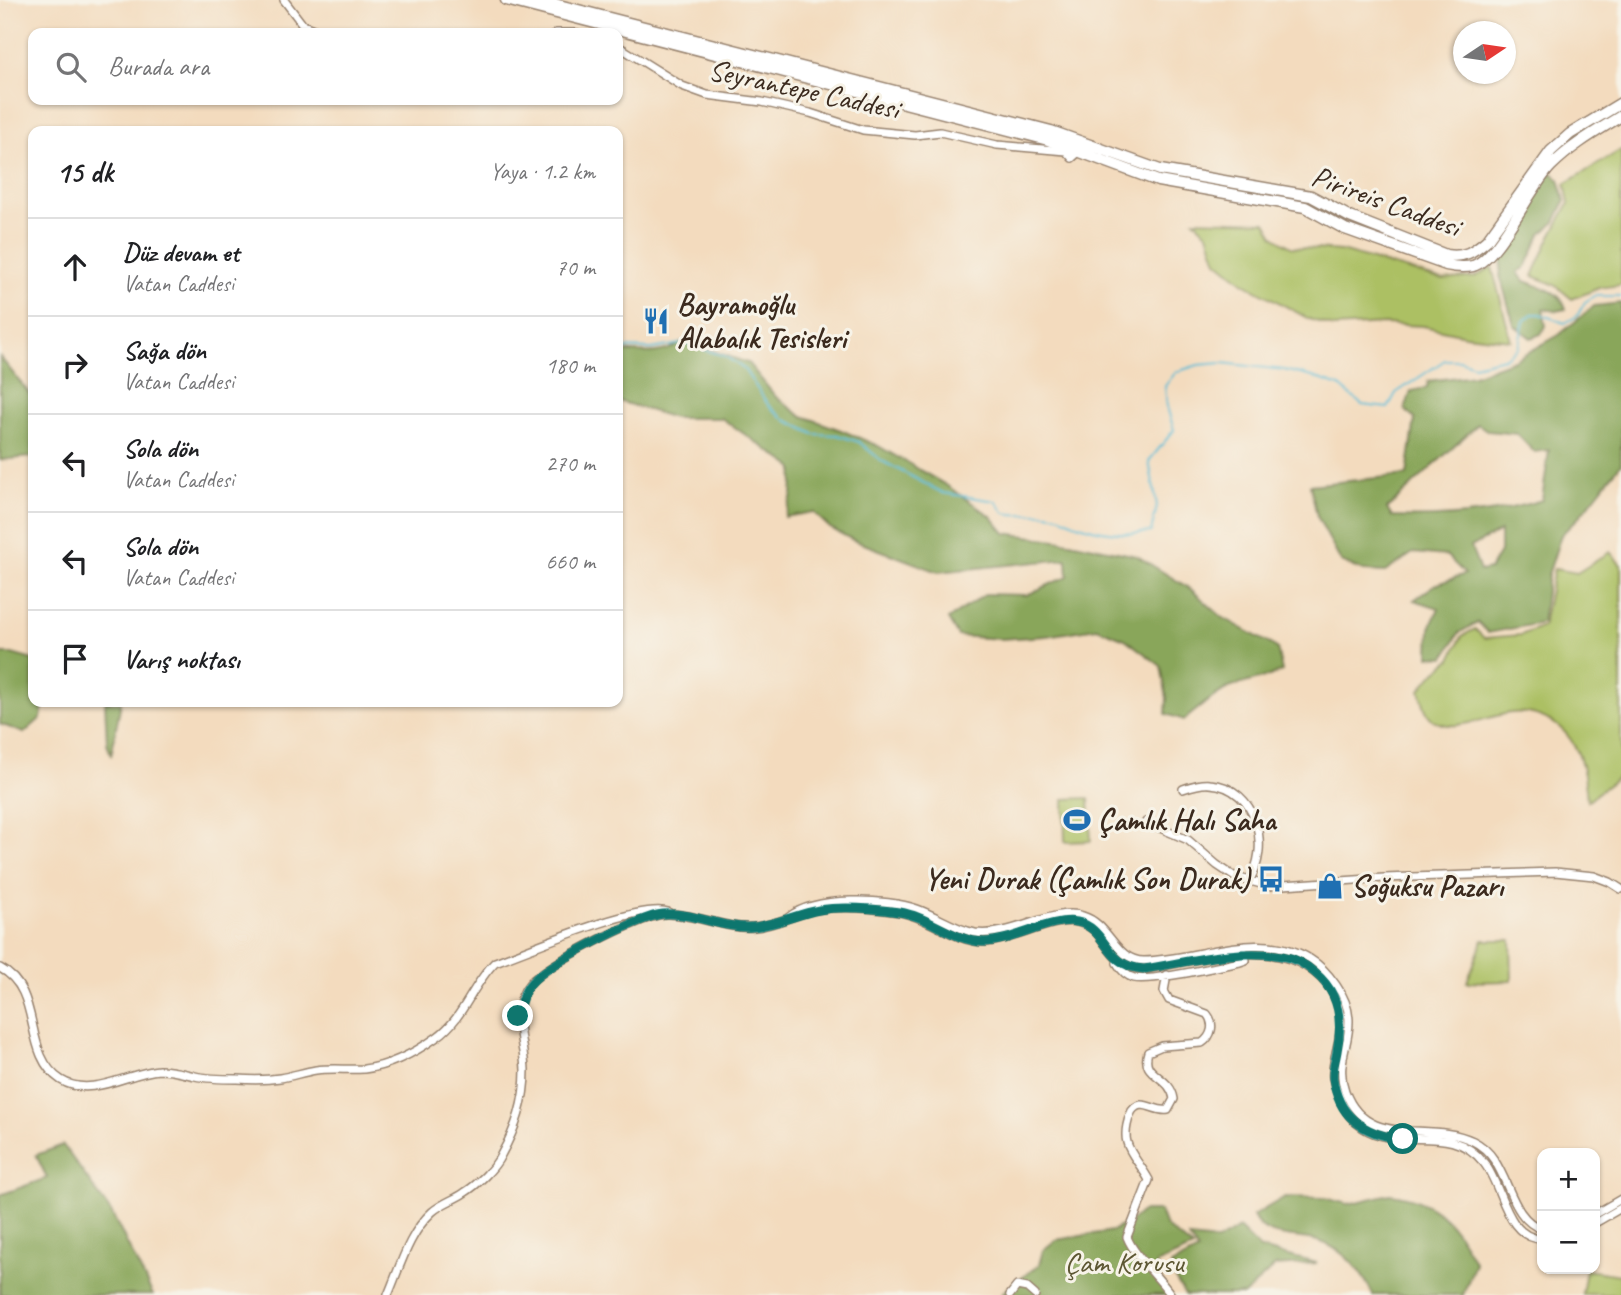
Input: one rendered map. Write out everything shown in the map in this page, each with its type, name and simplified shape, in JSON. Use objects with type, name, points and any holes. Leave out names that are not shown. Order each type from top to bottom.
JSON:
[{"type":"main road","points":[[506,0],[614,28]]},
{"type":"main road","points":[[539,0],[1051,131],[1079,151]]},
{"type":"main road","points":[[623,30],[1048,140],[1079,151]]},
{"type":"main road","name":"Pirireis Caddesi","points":[[1079,151],[1160,170],[1311,196],[1350,217],[1446,255],[1461,257],[1474,252],[1487,240],[1551,151],[1570,134],[1621,103]]},
{"type":"main road","name":"Pirireis Caddesi","points":[[1079,151],[1158,181],[1305,207],[1345,229],[1446,265],[1460,267],[1474,266],[1491,254],[1550,167],[1575,145],[1621,116]]},
{"type":"street","points":[[284,0],[303,25],[310,28]]},
{"type":"street","name":"Seyrantepe Caddesi","points":[[623,49],[682,86],[707,95],[762,102],[810,113],[863,130],[915,135],[940,132],[997,145],[1079,151]]},
{"type":"street","points":[[1183,789],[1217,785],[1234,792],[1246,804],[1258,825],[1261,837],[1258,867],[1248,882]]},
{"type":"street","points":[[1146,822],[1188,840],[1217,865],[1248,882],[1286,887],[1384,878],[1555,872],[1594,876],[1621,889]]},
{"type":"street","points":[[789,918],[795,912],[816,904],[839,901],[874,903],[909,906],[974,932],[1007,931],[1062,914],[1073,914],[1090,919],[1105,931],[1123,954],[1136,960],[1274,946],[1291,950],[1310,959],[1335,984],[1348,1006],[1350,1019],[1340,1076],[1353,1110],[1367,1122],[1386,1129],[1451,1132],[1475,1142],[1491,1154],[1504,1174],[1518,1208],[1537,1227]]},
{"type":"street","points":[[388,1295],[410,1242],[427,1217],[441,1205],[465,1193],[499,1160],[517,1125],[525,1068],[518,1016],[522,998],[531,982],[576,953],[642,918],[666,914],[742,927],[761,926],[821,909],[899,912],[962,938],[983,942],[1004,939],[1062,922],[1079,922],[1105,931]]},
{"type":"street","points":[[0,968],[19,985],[29,1002],[38,1050],[49,1070],[63,1082],[83,1086],[113,1084],[137,1074],[173,1070],[197,1076],[279,1078],[318,1070],[375,1068],[399,1059],[437,1037],[449,1026],[461,1013],[486,970],[495,962],[632,914],[662,910],[676,915]]},
{"type":"street","points":[[1086,925],[1098,935],[1120,968],[1134,978],[1240,962],[1246,960],[1244,950]]},
{"type":"street","points":[[1114,956],[1130,968],[1144,969],[1244,950],[1286,956],[1306,965],[1321,978],[1335,997],[1341,1021],[1333,1076],[1347,1115],[1363,1128],[1384,1137],[1449,1140],[1468,1148],[1484,1162],[1506,1209],[1521,1230],[1537,1238]]},
{"type":"street","points":[[1167,975],[1164,991],[1169,1000],[1207,1014],[1212,1024],[1210,1036],[1202,1043],[1162,1046],[1148,1052],[1148,1068],[1170,1085],[1174,1099],[1172,1105],[1164,1111],[1144,1105],[1132,1110],[1125,1138],[1128,1149],[1149,1180],[1127,1237],[1132,1249],[1158,1276],[1171,1295]]},
{"type":"street","points":[[1600,1211],[1621,1199]]},
{"type":"street","points":[[1600,1220],[1621,1208]]},
{"type":"street","points":[[1010,1295],[1017,1286],[1027,1288],[1035,1295]]},
{"type":"green space","points":[[1621,150],[1621,285],[1599,288],[1572,299],[1555,285],[1533,276],[1569,203],[1565,184]]},
{"type":"green space","points":[[1551,172],[1559,179],[1565,201],[1555,222],[1541,234],[1526,267],[1518,272],[1523,280],[1554,293],[1566,309],[1543,309],[1546,326],[1541,334],[1531,338],[1514,325],[1500,276],[1502,262],[1498,252]]},
{"type":"green space","points":[[1194,220],[1266,222],[1274,236],[1291,247],[1341,251],[1443,280],[1475,277],[1492,267],[1511,340],[1465,335],[1423,326],[1384,324],[1334,327],[1309,319],[1244,283],[1217,261],[1208,234]]},
{"type":"green space","points":[[1621,303],[1621,464],[1561,535],[1548,575],[1542,623],[1488,633],[1478,622],[1459,633],[1445,657],[1429,656],[1430,628],[1439,608],[1414,600],[1435,585],[1465,574],[1447,556],[1413,553],[1385,572],[1363,571],[1341,562],[1317,516],[1310,485],[1407,475],[1415,419],[1405,410],[1411,391],[1427,388],[1428,381],[1474,375],[1514,360],[1559,335],[1594,306]],"holes":[[[1478,424],[1488,431],[1517,434],[1534,452],[1549,450],[1542,500],[1468,515],[1392,517],[1387,509]],[[1500,531],[1500,552],[1490,569],[1480,571],[1471,547]]]},
{"type":"green space","points":[[684,341],[748,363],[775,396],[800,415],[878,446],[946,485],[991,516],[1005,533],[1070,542],[1137,556],[1192,590],[1222,617],[1277,648],[1282,671],[1223,691],[1184,720],[1166,714],[1167,698],[1161,666],[1125,639],[1097,628],[1046,636],[1001,639],[958,636],[948,619],[986,594],[1027,595],[1068,576],[1067,559],[938,572],[853,540],[830,528],[813,512],[785,517],[792,495],[794,468],[721,418],[674,418],[623,403],[623,351],[644,353],[677,346]]},
{"type":"green space","points":[[0,357],[28,392],[28,457],[0,460]]},
{"type":"green space","points":[[1610,552],[1621,565],[1621,775],[1587,801],[1585,778],[1575,747],[1569,737],[1552,722],[1532,714],[1516,712],[1460,725],[1440,723],[1427,713],[1420,690],[1432,675],[1451,659],[1462,636],[1475,629],[1484,638],[1521,635],[1543,626],[1554,569],[1577,573]]},
{"type":"green space","points":[[0,654],[28,659],[28,707],[43,707],[41,718],[24,733],[0,724]]},
{"type":"green space","points":[[105,707],[120,707],[111,756],[107,743]]},
{"type":"green space","name":"Çamlık Halı Saha","points":[[1089,798],[1091,841],[1065,842],[1064,799]]},
{"type":"green space","points":[[1483,940],[1511,940],[1512,981],[1467,982]]},
{"type":"green space","points":[[63,1145],[111,1212],[153,1295],[0,1295],[0,1195],[47,1178],[36,1155]]},
{"type":"green space","points":[[1390,1194],[1406,1197],[1432,1208],[1443,1216],[1460,1237],[1475,1263],[1463,1295],[1373,1295],[1358,1271],[1338,1251],[1321,1242],[1274,1234],[1258,1224],[1253,1216],[1285,1197],[1324,1198],[1348,1204]]},
{"type":"green space","name":"Çam Korusu","points":[[1143,1211],[1160,1211],[1166,1227],[1193,1248],[1156,1264],[1158,1276],[1171,1295],[1002,1295],[1039,1265],[1043,1250],[1056,1240],[1112,1231]]},
{"type":"green space","points":[[1239,1228],[1260,1249],[1317,1263],[1275,1266],[1244,1295],[1185,1295],[1175,1279],[1171,1265],[1198,1251],[1189,1238],[1217,1241]]},
{"type":"green space","points":[[1600,1272],[1621,1275],[1621,1295],[1582,1294],[1585,1274]]},
{"type":"waterway","points":[[623,348],[652,349],[685,343],[725,356],[744,369],[769,406],[786,420],[814,434],[837,435],[859,442],[882,461],[943,493],[996,501],[1005,513],[1048,514],[1097,530],[1142,533],[1151,532],[1157,506],[1149,461],[1174,430],[1167,407],[1165,386],[1176,372],[1198,365],[1222,363],[1284,370],[1340,386],[1362,405],[1388,408],[1396,393],[1445,360],[1460,360],[1474,365],[1504,358],[1518,348],[1524,321],[1532,314],[1540,314],[1565,323],[1577,316],[1585,302],[1594,296],[1621,296]]},
{"type":"place","name":"Bayramoğlu Alabalık Tesisleri","points":[[656,321]]},
{"type":"place","name":"Çamlık Halı Saha","points":[[1077,820]]},
{"type":"place","name":"Yeni Durak (Çamlık Son Durak)","points":[[1271,879]]},
{"type":"place","name":"Soğuksu Pazarı","points":[[1330,886]]},
{"type":"route","points":[[518,1016],[526,990],[539,976],[642,918],[653,916],[666,914],[732,926],[754,927],[821,909],[899,912],[962,938],[983,942],[1004,939],[1062,922],[1079,922],[1098,935],[1114,956],[1130,968],[1144,969],[1254,953],[1286,956],[1306,965],[1321,978],[1335,997],[1341,1021],[1333,1076],[1347,1115],[1363,1128],[1384,1137],[1403,1139]]}]
